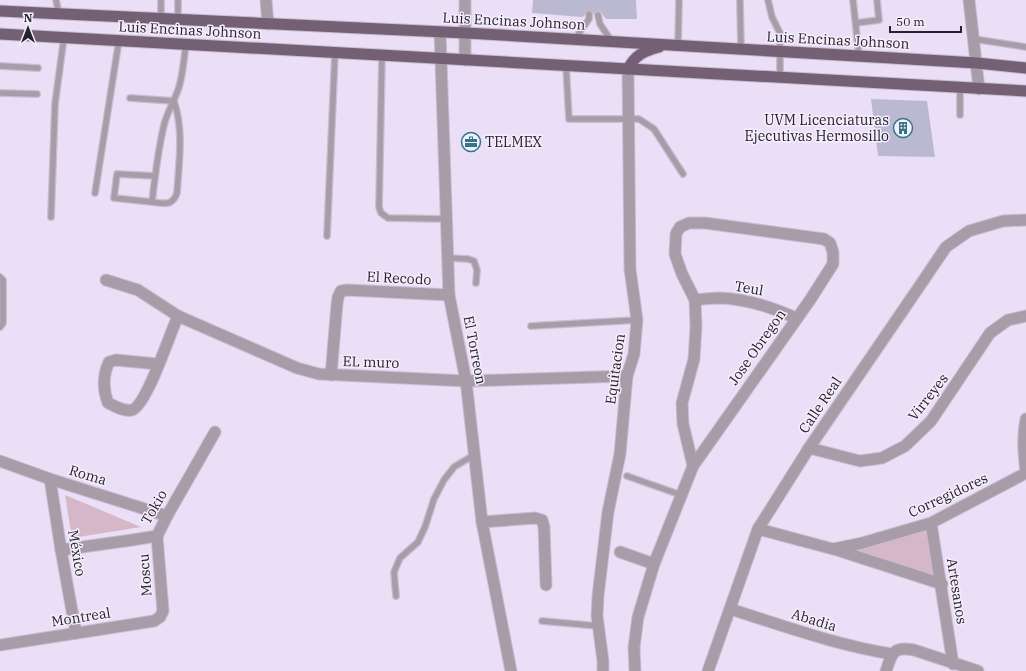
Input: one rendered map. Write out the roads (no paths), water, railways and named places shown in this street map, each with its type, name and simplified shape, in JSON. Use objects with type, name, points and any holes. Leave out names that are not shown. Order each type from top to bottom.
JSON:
[{"type":"main road","name":"Luis Encinas Johnson","points":[[0,11],[466,33],[859,56],[1026,68]]},
{"type":"main road","name":"Luis Encinas Johnson","points":[[0,34],[1026,91]]},
{"type":"main road","points":[[628,69],[633,59],[648,50],[663,45]]},
{"type":"street","points":[[266,0],[268,24]]},
{"type":"street","points":[[465,0],[465,60]]},
{"type":"street","points":[[969,0],[979,89]]},
{"type":"street","name":"El Torreon","points":[[440,32],[449,295],[466,381],[482,522],[511,671]]},
{"type":"street","name":"Equitacion","points":[[603,671],[597,616],[598,596],[608,512],[620,454],[627,376],[634,354],[637,320],[630,269],[628,69]]},
{"type":"street","name":"Calle Real","points":[[708,671],[758,529],[809,448],[946,247],[969,231],[1003,221],[1026,220]]},
{"type":"street","name":"Jose Obregon","points":[[635,671],[634,647],[638,618],[654,564],[693,466],[810,300],[833,264],[833,252],[830,243],[824,239],[814,237],[705,223],[689,223],[680,227],[676,234],[674,254],[695,300]]},
{"type":"street","name":"EL muro","points":[[106,280],[138,290],[178,316],[297,368],[319,374],[466,381],[627,376]]},
{"type":"street","name":"El Recodo","points":[[331,375],[338,297],[341,292],[347,290],[449,295]]},
{"type":"street","name":"Teul","points":[[695,300],[720,298],[754,302],[796,318]]},
{"type":"street","points":[[693,466],[683,424],[682,403],[694,359],[696,326],[695,300]]},
{"type":"street","points":[[158,364],[116,360],[109,362],[103,388],[108,403],[123,410],[132,410],[138,406],[152,382],[178,316]]},
{"type":"street","name":"Virreyes","points":[[809,448],[860,461],[882,458],[905,446],[931,421],[990,333],[1008,320],[1026,316]]},
{"type":"street","points":[[1026,419],[1023,451],[1026,473]]},
{"type":"street","name":"Tokio","points":[[61,550],[157,536],[215,432]]},
{"type":"street","name":"Roma","points":[[0,461],[50,479],[167,516]]},
{"type":"street","name":"Corregidores","points":[[833,549],[893,535],[931,523],[1026,473]]},
{"type":"street","name":"México","points":[[50,479],[76,633]]},
{"type":"street","points":[[482,522],[535,518],[542,520],[544,527],[546,585]]},
{"type":"street","name":"Artesanos","points":[[931,523],[942,584],[953,664]]},
{"type":"street","name":"Corregidores","points":[[758,529],[833,549],[942,584]]},
{"type":"street","name":"Moscu","points":[[157,536],[163,612]]},
{"type":"street","points":[[620,552],[654,564]]},
{"type":"street","name":"Abadia","points":[[730,609],[824,639],[892,654]]},
{"type":"street","name":"Montreal","points":[[0,645],[154,621],[160,617],[163,612]]},
{"type":"street","points":[[886,671],[892,654],[896,650],[904,648],[978,671]]},
{"type":"lane","points":[[56,0],[59,14]]},
{"type":"lane","points":[[161,0],[161,19]]},
{"type":"lane","points":[[178,0],[178,19]]},
{"type":"lane","points":[[678,46],[679,0]]},
{"type":"lane","points":[[740,0],[740,49]]},
{"type":"lane","points":[[768,0],[772,17],[780,33],[780,78]]},
{"type":"lane","points":[[853,0],[859,56]]},
{"type":"lane","points":[[856,23],[880,20],[877,0]]},
{"type":"lane","points":[[574,40],[589,19],[589,14]]},
{"type":"lane","points":[[598,15],[600,24],[612,42]]},
{"type":"lane","points":[[51,217],[55,104],[64,37]]},
{"type":"lane","points":[[974,39],[1026,47]]},
{"type":"lane","points":[[95,193],[119,40]]},
{"type":"lane","points":[[152,202],[158,151],[167,113],[174,101],[179,86],[186,44]]},
{"type":"lane","points":[[327,236],[335,53]]},
{"type":"lane","points":[[382,56],[379,207],[381,214],[388,218],[446,219]]},
{"type":"lane","points":[[0,66],[38,68]]},
{"type":"lane","points":[[566,66],[569,119],[639,119],[654,129],[683,174]]},
{"type":"lane","points":[[960,88],[960,115]]},
{"type":"lane","points":[[0,93],[37,94]]},
{"type":"lane","points":[[130,98],[174,101]]},
{"type":"lane","points":[[155,176],[117,174],[114,198],[167,203],[172,202],[175,199],[177,193],[181,134],[174,101]]},
{"type":"lane","points":[[448,258],[468,259],[474,261],[477,270],[476,283]]},
{"type":"lane","points":[[0,277],[3,280],[3,323],[0,327]]},
{"type":"lane","points":[[531,326],[637,320]]},
{"type":"lane","points":[[396,596],[394,572],[400,558],[418,542],[425,527],[434,499],[444,480],[454,467],[475,455]]},
{"type":"lane","points":[[627,476],[681,495]]},
{"type":"lane","points":[[542,621],[598,626]]},
{"type":"place","name":"UVM Licenciaturas Ejecutivas Hermosillo","points":[[903,128]]},
{"type":"place","name":"TELMEX","points":[[471,142]]}]
